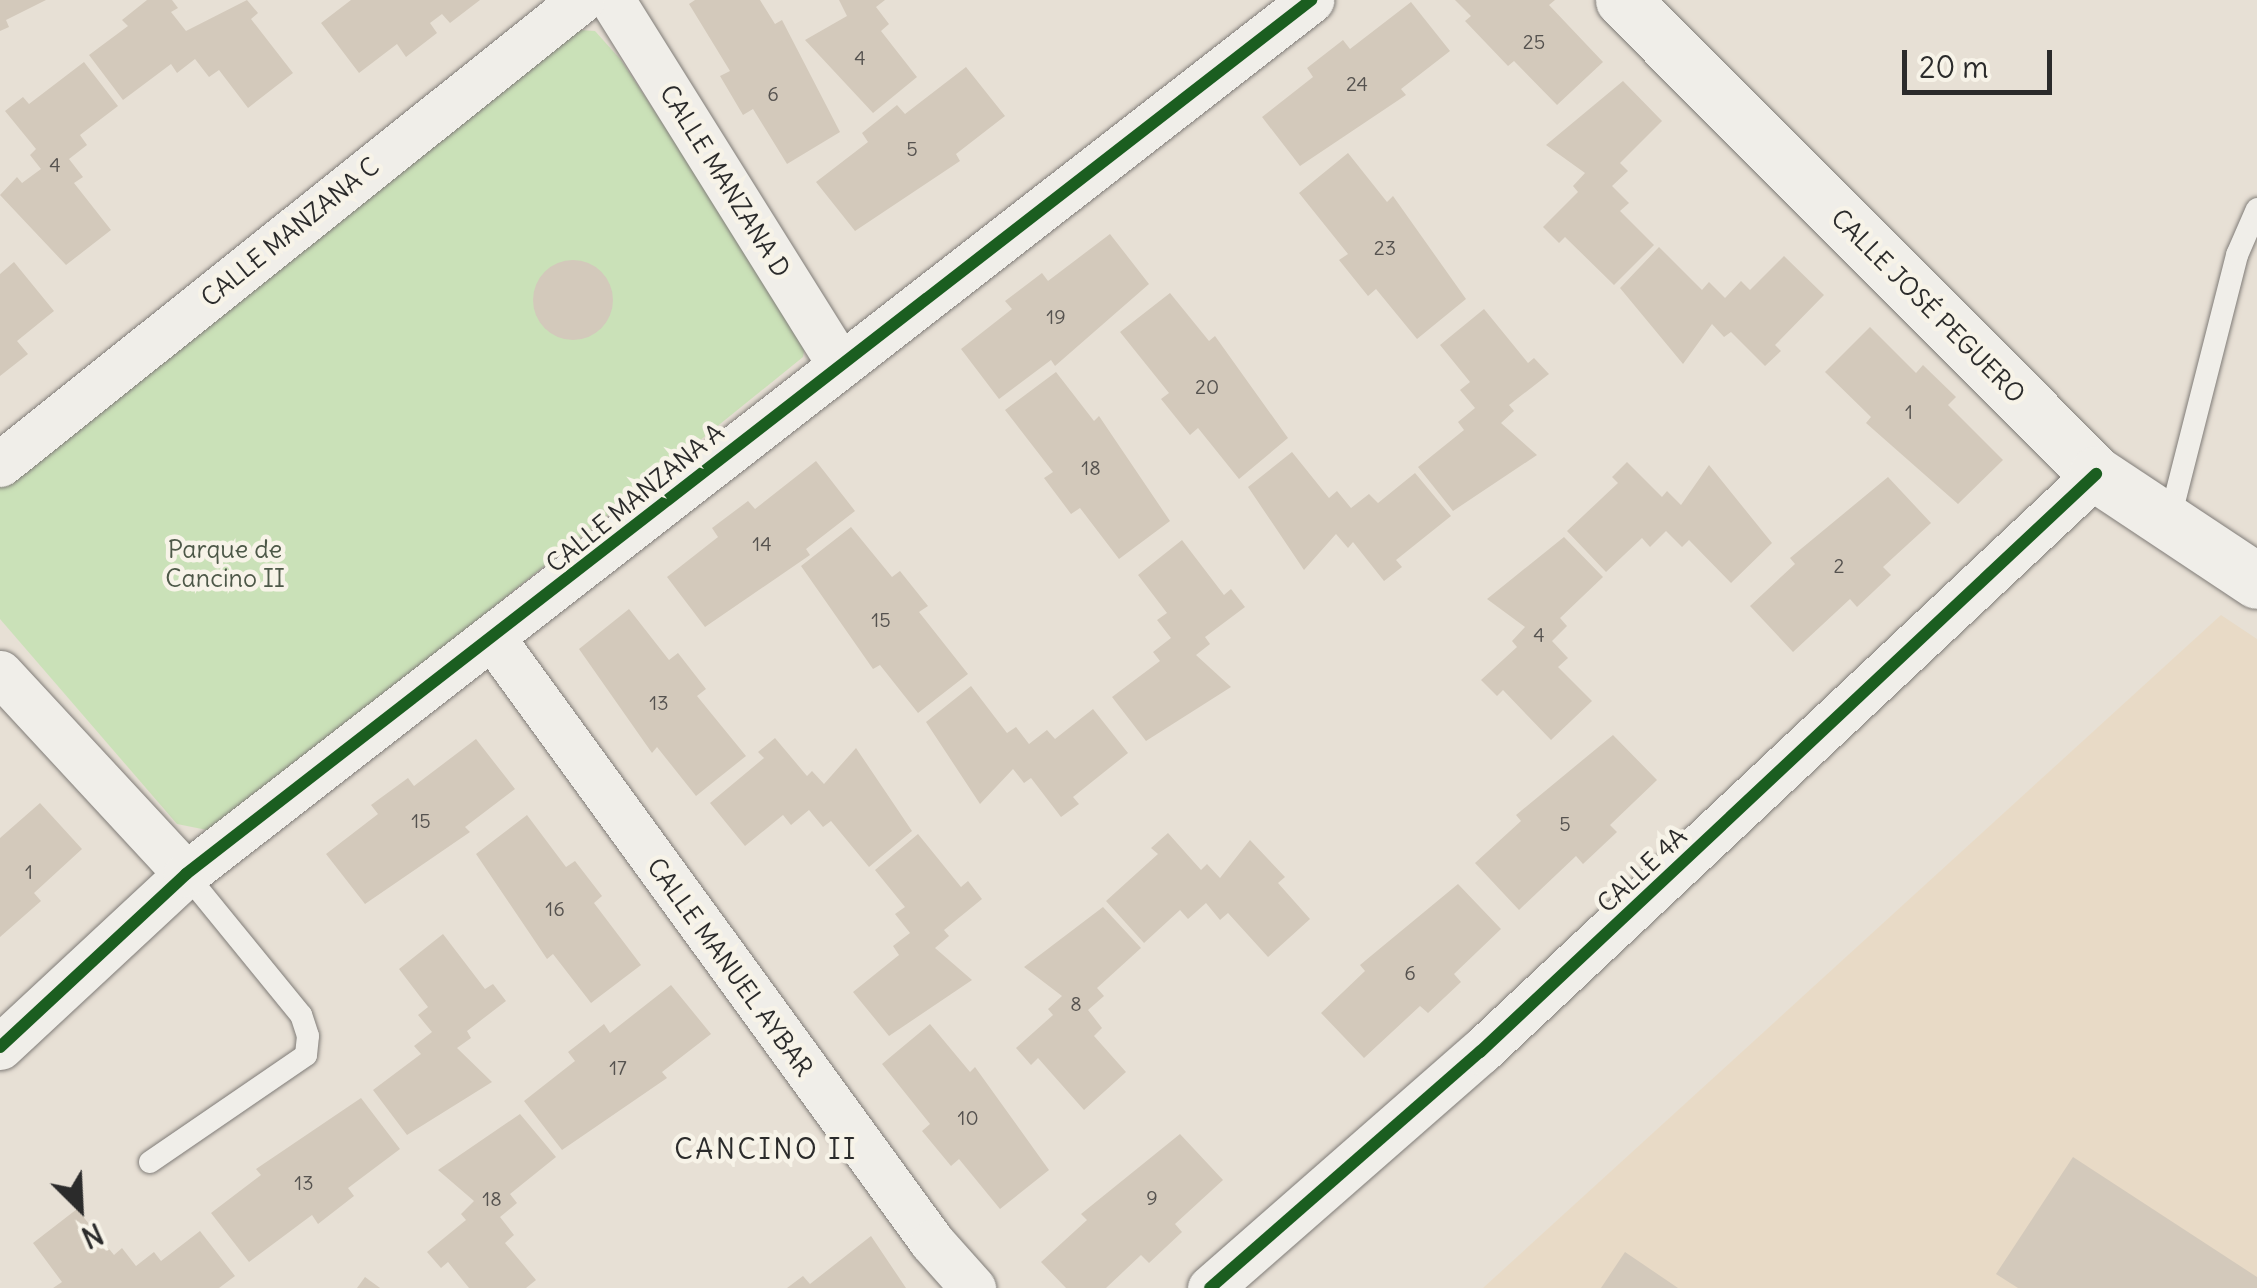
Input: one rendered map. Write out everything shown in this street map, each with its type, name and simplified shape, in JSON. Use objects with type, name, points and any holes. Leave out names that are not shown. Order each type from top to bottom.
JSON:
[{"type":"main road","name":"CALLE JOSÉ PEGUERO","points":[[1623,0],[2096,474],[2257,581]]},
{"type":"street","name":"CALLE MANZANA C","points":[[0,464],[581,0]]},
{"type":"street","name":"CALLE MANZANA D","points":[[612,0],[839,362]]},
{"type":"street","name":"CALLE MANZANA A","points":[[0,1047],[186,874],[494,640],[839,362],[1310,0]]},
{"type":"street","name":"CALLE 4A","points":[[1210,1288],[1480,1052],[2096,474]]},
{"type":"street","name":"CALLE MANUEL AYBAR","points":[[494,640],[932,1242],[973,1288]]},
{"type":"street","points":[[0,673],[186,874]]},
{"type":"lane","points":[[2169,522],[2237,255],[2257,209]]},
{"type":"lane","points":[[150,1162],[306,1056],[308,1036],[301,1015],[186,874]]},
{"type":"shaded area","points":[[2221,615],[2257,639],[2257,1288],[1483,1288]]},
{"type":"green space","name":"Parque de Cancino II","points":[[580,30],[595,31],[621,60],[789,316],[805,345],[803,357],[230,820],[212,831],[177,824],[0,619],[0,485]]},
{"type":"building","points":[[0,0],[46,0],[6,20],[9,27],[0,31]]},
{"type":"building","points":[[147,0],[172,0],[178,8],[171,12],[186,31],[247,0],[258,13],[251,19],[293,73],[248,108],[219,70],[209,77],[195,59],[177,73],[171,64],[123,100],[89,55],[128,26],[122,20]]},
{"type":"building","points":[[351,0],[480,0],[450,23],[442,14],[430,23],[437,33],[406,57],[397,44],[359,73],[321,23]]},
{"type":"building","points":[[695,0],[760,0],[775,24],[782,20],[840,132],[787,164],[753,109],[743,115],[720,76],[730,71],[689,4]]},
{"type":"building","points":[[839,0],[885,0],[876,7],[889,24],[881,31],[917,77],[873,113],[805,40],[847,16]]},
{"type":"building","points":[[1455,0],[1555,0],[1549,5],[1603,62],[1557,105],[1514,61],[1508,66],[1465,21],[1471,16]]},
{"type":"building","points":[[1411,2],[1450,51],[1401,89],[1406,95],[1300,166],[1262,117],[1313,77],[1307,68],[1343,40],[1350,49]]},
{"type":"building","points":[[84,62],[118,106],[80,135],[87,145],[69,159],[83,177],[74,183],[111,230],[66,265],[0,195],[17,177],[22,183],[41,169],[30,155],[36,149],[5,111],[23,97],[29,104]]},
{"type":"building","points":[[966,67],[1005,116],[956,154],[960,161],[855,231],[816,182],[868,142],[862,133],[897,105],[905,114]]},
{"type":"building","points":[[1623,81],[1662,121],[1620,163],[1628,171],[1612,186],[1629,203],[1620,211],[1654,245],[1614,285],[1565,237],[1559,243],[1543,227],[1578,192],[1573,186],[1585,173],[1546,145]]},
{"type":"building","points":[[1348,153],[1387,202],[1393,196],[1466,299],[1417,339],[1376,289],[1368,296],[1339,260],[1348,254],[1299,193]]},
{"type":"building","points":[[1110,234],[1149,284],[1055,366],[1051,360],[999,399],[961,349],[1012,309],[1005,301],[1042,273],[1048,281]]},
{"type":"building","points":[[1659,247],[1702,290],[1709,282],[1725,298],[1741,281],[1750,290],[1784,256],[1824,295],[1775,345],[1781,351],[1765,366],[1731,332],[1724,337],[1712,324],[1683,364],[1620,288]]},
{"type":"building","points":[[573,260],[588,263],[601,272],[610,285],[610,315],[601,328],[588,337],[573,340],[558,337],[545,328],[536,315],[533,300],[536,285],[545,272],[558,263]]},
{"type":"building","points":[[14,262],[54,311],[17,341],[28,354],[0,376],[0,274]]},
{"type":"building","points":[[1170,293],[1209,341],[1215,336],[1288,438],[1239,479],[1198,428],[1190,435],[1161,399],[1169,393],[1120,332]]},
{"type":"building","points":[[1484,309],[1528,363],[1534,358],[1549,374],[1509,405],[1514,411],[1501,423],[1537,455],[1453,511],[1418,467],[1464,430],[1458,422],[1475,408],[1460,390],[1470,382],[1440,345]]},
{"type":"building","points":[[1870,327],[1916,373],[1923,365],[1956,397],[1948,405],[2003,460],[1958,504],[1866,423],[1871,417],[1825,372]]},
{"type":"building","points":[[1056,372],[1094,421],[1099,416],[1170,521],[1119,559],[1080,508],[1071,514],[1044,478],[1053,472],[1005,410]]},
{"type":"building","points":[[1292,452],[1329,498],[1337,491],[1351,508],[1369,494],[1378,503],[1415,473],[1451,516],[1396,560],[1402,567],[1384,581],[1353,542],[1348,548],[1336,534],[1304,570],[1248,487]]},
{"type":"building","points":[[816,461],[855,511],[806,549],[810,555],[705,627],[667,577],[718,537],[712,528],[748,501],[755,509]]},
{"type":"building","points":[[1627,462],[1662,497],[1667,491],[1681,505],[1709,465],[1772,543],[1731,583],[1689,540],[1682,547],[1666,531],[1650,547],[1642,538],[1606,572],[1567,531],[1618,483],[1612,477]]},
{"type":"building","points":[[1888,477],[1931,523],[1883,567],[1891,575],[1857,607],[1850,599],[1793,652],[1750,606],[1795,564],[1790,558]]},
{"type":"building","points":[[851,527],[892,577],[900,571],[928,606],[919,612],[968,674],[918,713],[880,665],[873,669],[801,566]]},
{"type":"building","points":[[1564,537],[1603,577],[1560,618],[1567,626],[1552,641],[1568,658],[1558,667],[1592,701],[1551,740],[1503,690],[1497,696],[1481,680],[1517,647],[1512,641],[1525,627],[1487,599]]},
{"type":"building","points":[[1182,540],[1224,595],[1231,589],[1245,607],[1205,637],[1210,644],[1196,655],[1231,687],[1146,741],[1112,697],[1160,661],[1153,652],[1171,638],[1157,620],[1167,613],[1138,575]]},
{"type":"building","points":[[629,609],[669,660],[678,653],[706,689],[697,696],[746,756],[696,796],[657,747],[652,753],[579,649]]},
{"type":"building","points":[[971,686],[1007,733],[1016,727],[1029,744],[1047,730],[1055,739],[1093,709],[1128,753],[1073,797],[1079,804],[1061,817],[1031,778],[1024,783],[1013,769],[980,804],[926,722]]},
{"type":"building","points":[[1613,735],[1657,780],[1610,825],[1617,832],[1583,864],[1576,856],[1519,910],[1475,863],[1521,821],[1516,815]]},
{"type":"building","points":[[775,738],[807,776],[812,771],[824,784],[856,748],[912,831],[869,867],[831,821],[823,827],[809,810],[791,825],[783,815],[745,846],[710,803],[764,758],[758,752]]},
{"type":"building","points":[[476,739],[515,789],[465,827],[470,832],[365,904],[326,854],[378,814],[371,805],[408,778],[414,786]]},
{"type":"building","points":[[40,803],[82,849],[34,893],[41,901],[0,937],[0,838]]},
{"type":"building","points":[[527,815],[566,867],[575,861],[602,896],[594,903],[641,965],[591,1003],[553,954],[547,959],[476,854]]},
{"type":"building","points":[[1168,833],[1201,870],[1207,864],[1220,878],[1250,840],[1285,877],[1278,883],[1310,919],[1268,957],[1228,913],[1220,920],[1206,903],[1188,919],[1180,910],[1144,943],[1106,901],[1158,854],[1151,848]]},
{"type":"building","points":[[918,834],[961,887],[968,881],[982,899],[944,930],[949,936],[935,948],[972,980],[889,1036],[853,992],[899,955],[893,946],[910,933],[895,914],[905,907],[875,870]]},
{"type":"building","points":[[1458,884],[1501,929],[1454,974],[1461,982],[1428,1013],[1420,1006],[1364,1058],[1321,1013],[1365,971],[1360,965]]},
{"type":"building","points":[[1103,907],[1141,948],[1097,988],[1104,996],[1088,1010],[1102,1028],[1094,1036],[1126,1072],[1084,1110],[1038,1058],[1031,1065],[1016,1048],[1053,1015],[1048,1009],[1062,996],[1024,967]]},
{"type":"building","points":[[443,934],[485,989],[493,984],[506,1001],[467,1031],[471,1038],[457,1048],[492,1082],[407,1135],[373,1090],[421,1054],[414,1046],[432,1032],[418,1015],[428,1007],[399,969]]},
{"type":"building","points":[[671,985],[711,1034],[662,1072],[667,1078],[562,1150],[524,1101],[575,1061],[568,1052],[604,1024],[610,1033]]},
{"type":"building","points":[[930,1024],[970,1072],[975,1067],[1049,1170],[1000,1209],[959,1159],[951,1166],[922,1131],[930,1124],[882,1064]]},
{"type":"building","points":[[361,1098],[400,1149],[348,1188],[354,1196],[318,1224],[312,1215],[249,1262],[211,1213],[261,1175],[256,1169]]},
{"type":"building","points":[[520,1114],[556,1157],[510,1194],[517,1203],[500,1217],[514,1235],[505,1243],[536,1280],[526,1288],[469,1288],[448,1262],[441,1268],[427,1252],[466,1220],[461,1214],[474,1201],[438,1170]]},
{"type":"building","points":[[1180,1134],[1223,1180],[1175,1224],[1182,1232],[1149,1263],[1141,1255],[1106,1288],[1066,1288],[1041,1262],[1087,1220],[1081,1214]]},
{"type":"building","points":[[2073,1157],[2257,1277],[2257,1288],[2018,1288],[1996,1274]]},
{"type":"building","points":[[77,1209],[114,1255],[122,1248],[136,1266],[154,1252],[161,1261],[200,1231],[235,1276],[219,1288],[53,1288],[62,1282],[33,1243]]},
{"type":"building","points":[[871,1236],[906,1288],[787,1288],[803,1276],[810,1284]]},
{"type":"building","points":[[1625,1252],[1678,1288],[1601,1288]]},
{"type":"building","points":[[365,1277],[380,1288],[357,1288]]},
{"type":"cycle path","points":[[0,1047],[186,874],[1311,0]]},
{"type":"cycle path","points":[[1210,1288],[1480,1052],[2096,474]]},
{"type":"district","name":"CANCINO II","points":[[766,1149]]}]
